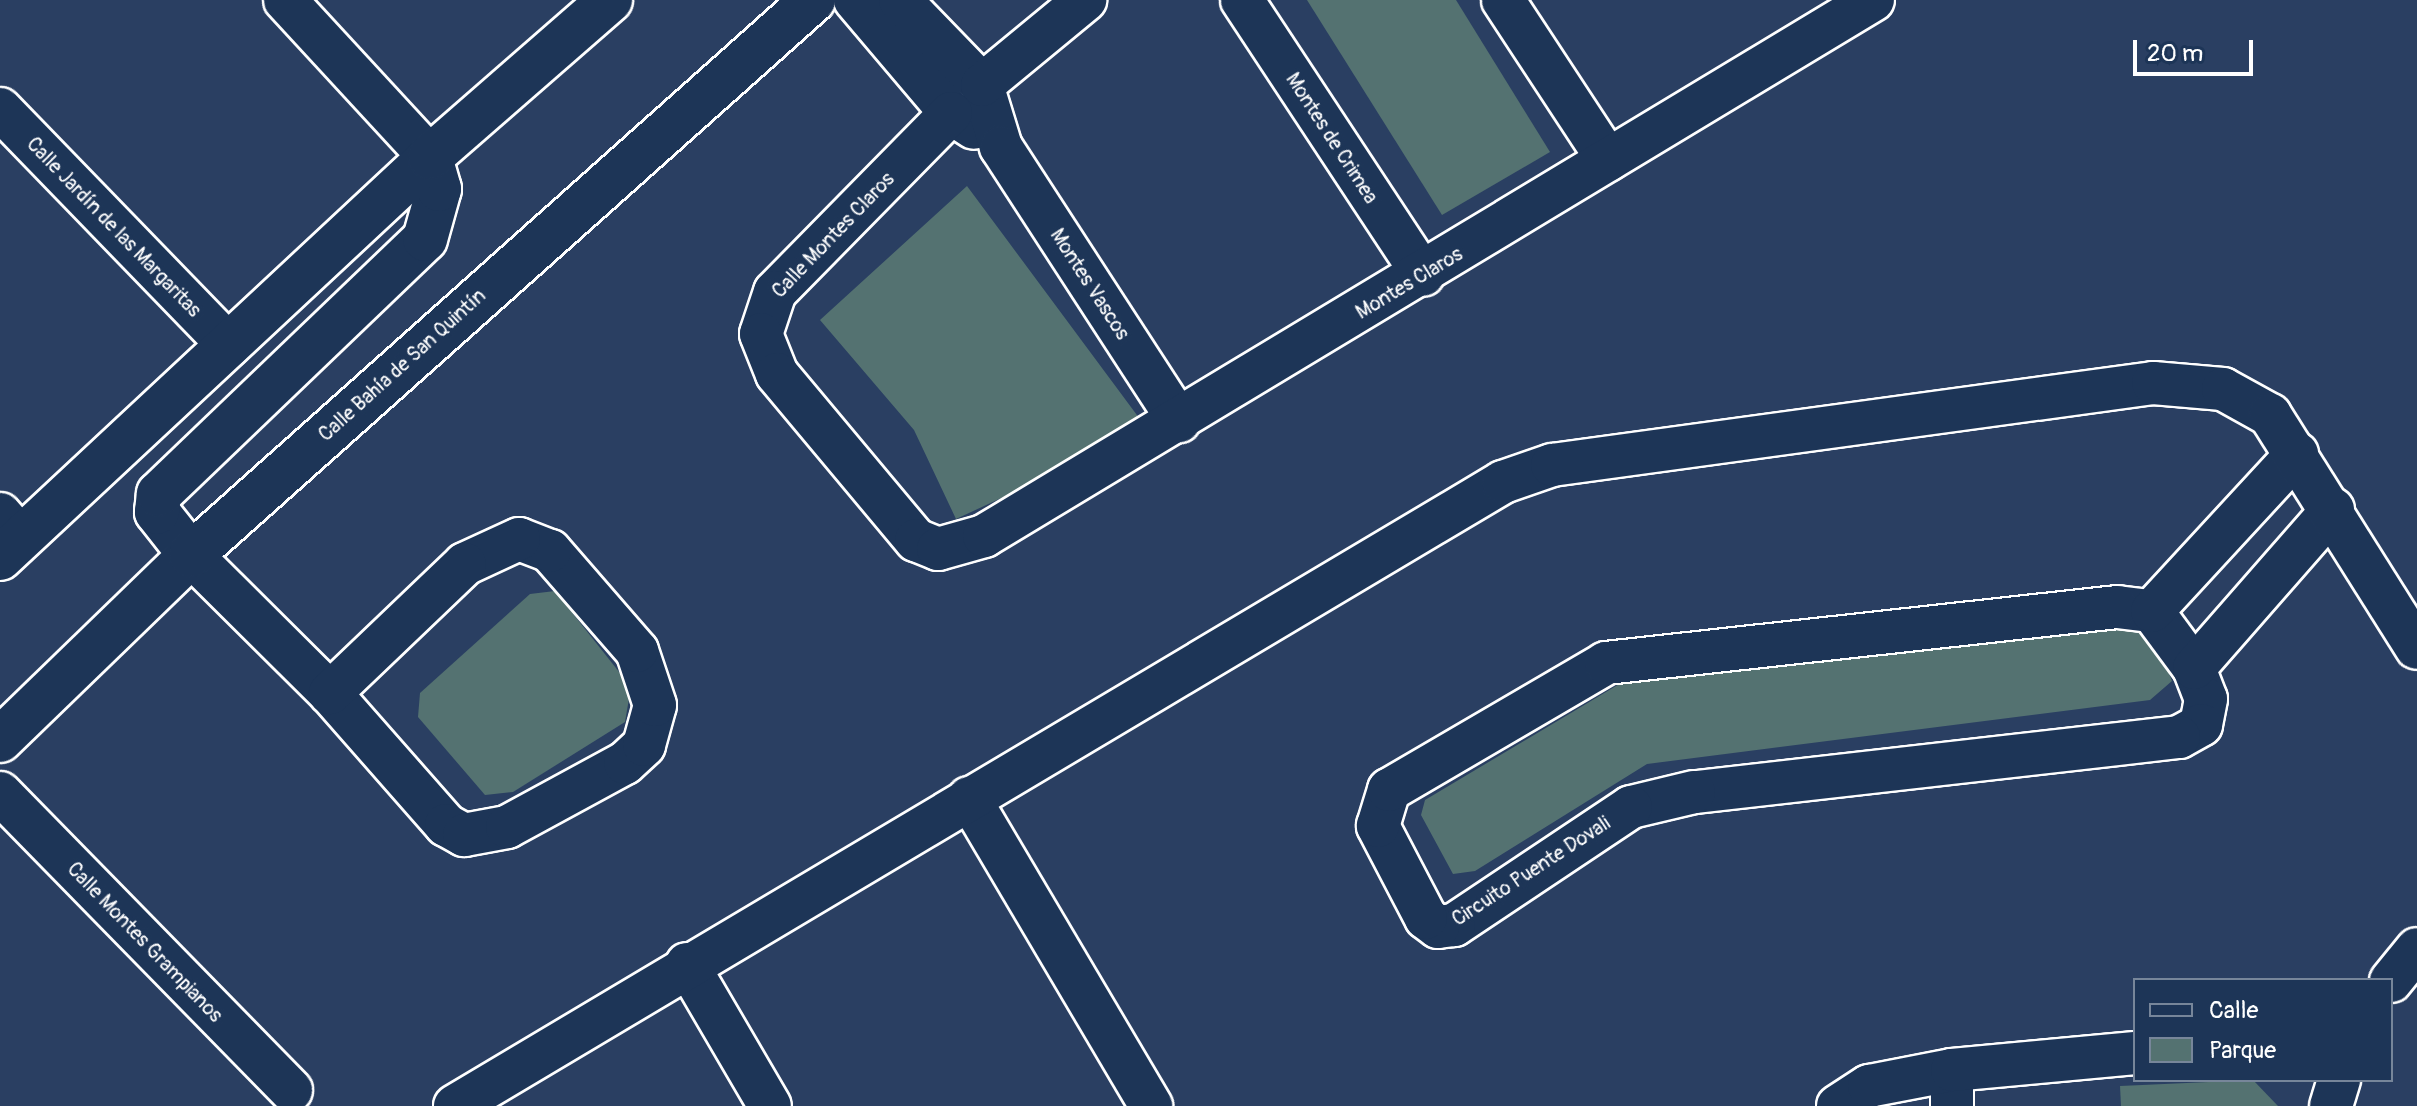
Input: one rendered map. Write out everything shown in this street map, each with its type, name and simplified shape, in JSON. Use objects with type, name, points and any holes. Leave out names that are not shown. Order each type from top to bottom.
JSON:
[{"type":"street","points":[[285,0],[430,157],[439,189],[425,239],[171,475],[159,494],[167,531],[330,693],[446,825],[483,836],[625,763],[644,745],[655,705],[637,651],[550,551],[519,539],[465,564],[330,693]]},
{"type":"street","points":[[7,537],[229,345],[430,157],[610,0]]},
{"type":"street","name":"Calle Bahía de San Quintín","points":[[0,740],[191,555],[813,0]]},
{"type":"street","name":"Montes Vascos","points":[[855,0],[951,113],[1001,147]]},
{"type":"street","name":"Montes Vascos","points":[[900,0],[982,85],[1001,147],[1179,421]]},
{"type":"street","points":[[982,85],[1085,0]]},
{"type":"street","name":"Montes de Crimea","points":[[1242,0],[1423,275]]},
{"type":"street","points":[[1503,0],[1608,160]]},
{"type":"street","name":"Montes Claros","points":[[938,549],[962,548],[1179,421],[1423,275],[1856,4]]},
{"type":"street","name":"Calle Jardín de las Margaritas","points":[[0,109],[229,345]]},
{"type":"street","name":"Calle Montes Claros","points":[[938,549],[916,540],[777,374],[761,334],[775,292],[951,113]]},
{"type":"street","points":[[455,1106],[687,964],[1503,482],[1552,465],[2153,383],[2223,389],[2270,415],[2333,509],[2417,648]]},
{"type":"street","points":[[2152,611],[2297,454]]},
{"type":"street","points":[[2194,668],[2333,509]]},
{"type":"street","name":"Circuito Puente Dovali","points":[[2117,607],[2152,611],[2194,668],[2206,699],[2201,725],[2179,737],[1694,792],[1631,807],[1454,925],[1438,927],[1426,918],[1378,826],[1389,790],[1606,663],[2117,607]]},
{"type":"street","name":"Calle Montes Grampianos","points":[[0,793],[291,1090]]},
{"type":"street","points":[[969,798],[1151,1106]]},
{"type":"street","points":[[2393,979],[2417,949]]},
{"type":"street","points":[[687,964],[770,1106]]},
{"type":"street","points":[[1838,1106],[1869,1086],[1952,1088],[2133,1053]]},
{"type":"street","points":[[2331,1106],[2338,1082]]},
{"type":"green space","points":[[1307,0],[1456,0],[1550,152],[1442,215]]},
{"type":"green space","points":[[967,186],[1148,430],[956,519],[914,430],[820,320]]},
{"type":"green space","points":[[555,591],[631,687],[625,722],[513,792],[485,795],[418,717],[420,693],[530,594]]},
{"type":"green space","points":[[2130,625],[2154,635],[2172,681],[2150,700],[1647,764],[1475,871],[1453,874],[1421,815],[1425,800],[1621,683]]},
{"type":"green space","points":[[2255,1082],[2278,1106],[2121,1106],[2120,1086]]}]
